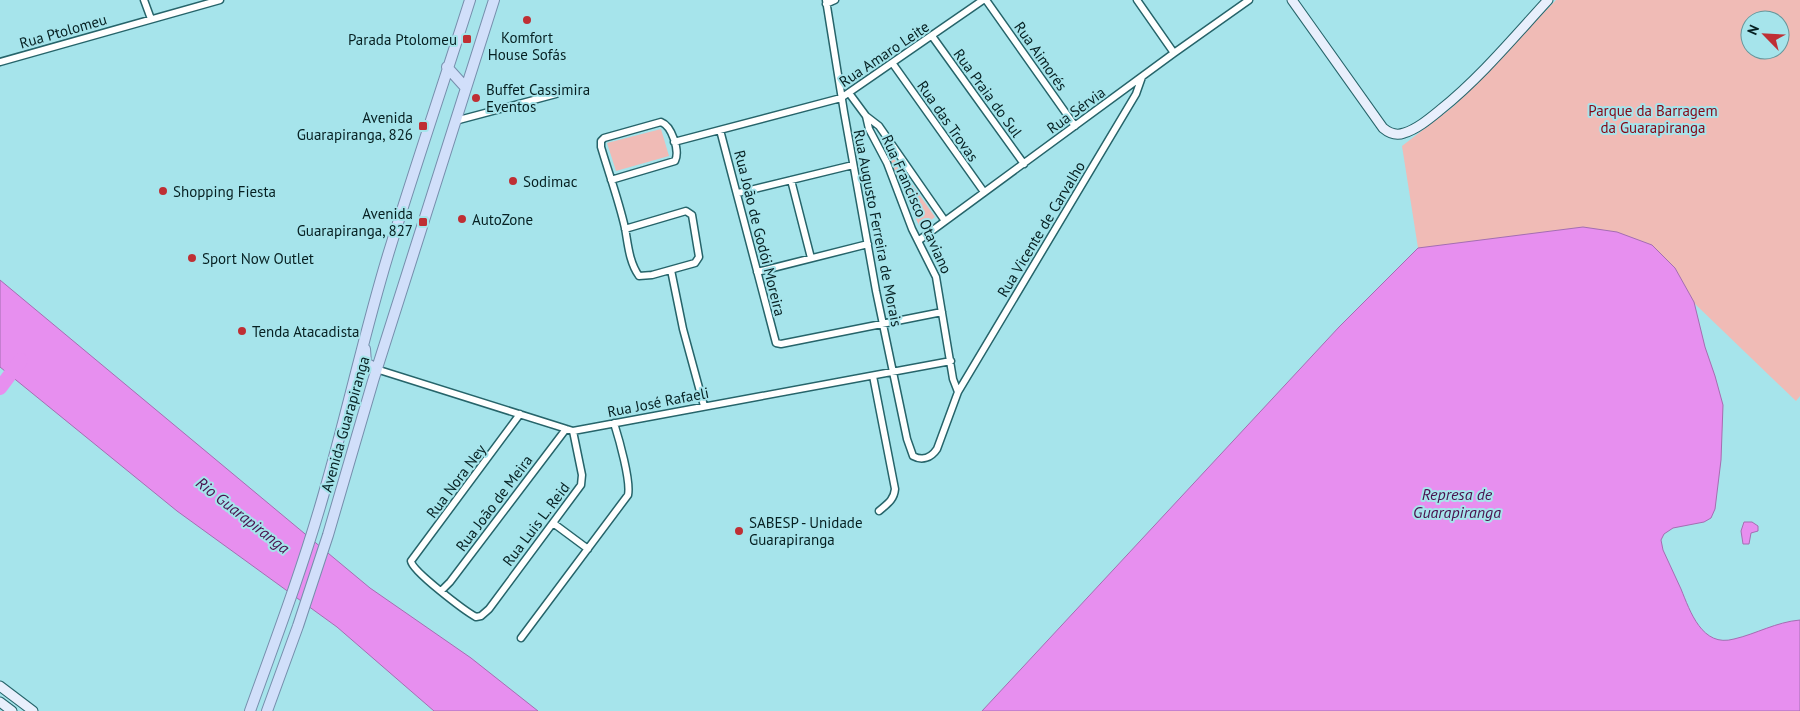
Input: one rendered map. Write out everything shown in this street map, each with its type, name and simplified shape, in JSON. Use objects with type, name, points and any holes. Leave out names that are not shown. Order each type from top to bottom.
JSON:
[{"type":"main road","name":"Avenida Guarapiranga","points":[[250,711],[286,612],[324,492],[388,254],[470,0]]},
{"type":"main road","name":"Avenida Guarapiranga","points":[[267,711],[298,626],[339,501],[376,369],[494,0]]},
{"type":"main road","points":[[447,67],[466,88]]},
{"type":"main road","points":[[365,335],[366,363],[376,369]]},
{"type":"street","points":[[144,0],[151,19]]},
{"type":"street","name":"Rua Ptolomeu","points":[[0,62],[220,0]]},
{"type":"street","points":[[826,2],[835,0]]},
{"type":"street","name":"Rua Amaro Leite","points":[[674,142],[841,98],[985,0]]},
{"type":"street","name":"Rua Aimorés","points":[[985,0],[1075,126]]},
{"type":"street","points":[[1137,0],[1174,52]]},
{"type":"street","name":"Rua Sérvia","points":[[918,241],[1174,52],[1249,0]]},
{"type":"street","points":[[1292,0],[1383,128],[1388,132],[1400,134],[1406,133],[1428,120],[1452,100],[1480,74],[1548,0]]},
{"type":"street","name":"Rua Augusto Ferreira de Morais","points":[[826,2],[841,98],[883,324],[909,449],[912,456],[916,458]]},
{"type":"street","name":"Rua Praia do Sul","points":[[932,36],[1024,164]]},
{"type":"street","name":"Rua das Trovas","points":[[893,64],[984,192]]},
{"type":"street","name":"Rua Vicente de Carvalho","points":[[916,458],[934,455],[958,392],[1136,94],[1142,77]]},
{"type":"street","name":"Rua Francisco Otaviano","points":[[848,93],[866,116],[869,129],[887,163],[907,217],[936,277],[953,379],[958,392]]},
{"type":"street","points":[[455,121],[556,94]]},
{"type":"street","points":[[866,116],[879,126],[945,221]]},
{"type":"street","points":[[611,180],[672,163],[677,156],[668,127],[661,122],[607,136],[601,141],[611,180],[625,229],[628,248],[639,276],[652,276],[695,263],[699,257],[692,215],[686,211],[625,229]]},
{"type":"street","name":"Rua João de Godói Moreira","points":[[720,130],[738,193],[774,341],[777,344],[781,344],[883,324]]},
{"type":"street","points":[[738,193],[853,165]]},
{"type":"street","points":[[791,180],[811,258]]},
{"type":"street","points":[[757,272],[868,244]]},
{"type":"street","points":[[671,270],[683,328],[704,406]]},
{"type":"street","points":[[883,324],[942,312]]},
{"type":"street","name":"Rua José Rafaeli","points":[[376,369],[573,431],[951,361]]},
{"type":"street","points":[[873,376],[895,489],[895,495],[891,501],[878,511]]},
{"type":"street","name":"Rua Nora Ney","points":[[441,591],[412,566],[411,561],[520,414]]},
{"type":"street","points":[[521,638],[629,494],[614,423]]},
{"type":"street","name":"Rua João de Meira","points":[[441,591],[566,429]]},
{"type":"street","name":"Rua Luis L. Reid","points":[[441,591],[476,617],[490,609],[581,482],[582,476],[573,431]]},
{"type":"street","points":[[553,522],[588,549]]},
{"type":"street","points":[[0,686],[33,711]]},
{"type":"street","points":[[0,702],[12,711]]},
{"type":"green space","name":"Parque da Barragem da Guarapiranga","points":[[1556,0],[1800,0],[1800,396],[1796,401],[1694,303],[1723,405],[1721,460],[1715,509],[1711,497],[1390,276],[1418,248],[1402,146],[1454,106]]},
{"type":"green space","points":[[661,129],[669,156],[616,171],[607,143]]},
{"type":"green space","points":[[883,143],[935,217],[920,228]]},
{"type":"water","name":"Represa de Guarapiranga","points":[[1583,227],[1617,232],[1652,245],[1675,268],[1694,302],[1705,347],[1723,405],[1721,460],[1715,509],[1711,518],[1704,522],[1673,528],[1664,534],[1661,540],[1663,550],[1693,617],[1699,626],[1713,638],[1723,640],[1734,639],[1783,623],[1800,620],[1800,711],[982,711],[1339,327],[1418,248]]},
{"type":"water","name":"Rio Guarapiranga","points":[[0,280],[370,588],[471,658],[538,711],[434,711],[337,627],[177,511],[0,367]]},
{"type":"water","points":[[1744,522],[1752,522],[1758,526],[1758,531],[1751,533],[1749,544],[1743,544],[1741,531]]},
{"type":"waterway","points":[[0,388],[21,360]]},
{"type":"place","name":"Komfort House Sofás","points":[[527,20]]},
{"type":"place","name":"Parada Ptolomeu","points":[[467,39]]},
{"type":"place","name":"Buffet Cassimira Eventos","points":[[476,98]]},
{"type":"place","name":"Avenida Guarapiranga, 826","points":[[423,126]]},
{"type":"place","name":"Sodimac","points":[[513,181]]},
{"type":"place","name":"Shopping Fiesta","points":[[163,191]]},
{"type":"place","name":"AutoZone","points":[[462,219]]},
{"type":"place","name":"Avenida Guarapiranga, 827","points":[[423,222]]},
{"type":"place","name":"Sport Now Outlet","points":[[192,258]]},
{"type":"place","name":"Tenda Atacadista","points":[[242,331]]},
{"type":"place","name":"SABESP - Unidade Guarapiranga","points":[[739,531]]}]
